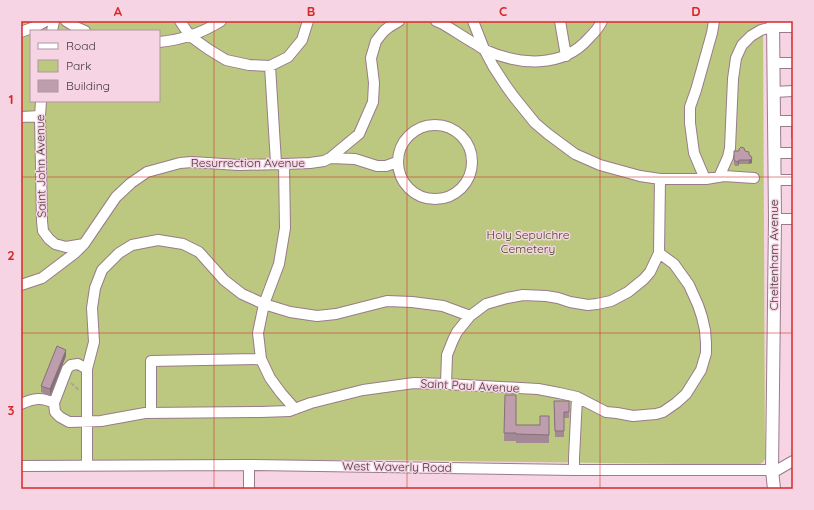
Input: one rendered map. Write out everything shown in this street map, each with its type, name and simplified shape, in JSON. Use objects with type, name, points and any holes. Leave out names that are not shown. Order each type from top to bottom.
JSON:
[{"type":"main road","name":"Cheltenham Avenue","points":[[773,24],[775,219],[772,472],[774,489]]},
{"type":"street","points":[[21,32],[46,21]]},
{"type":"street","points":[[66,21],[83,30]]},
{"type":"street","points":[[180,21],[190,36],[226,60],[249,65],[270,66],[288,56],[302,40],[308,21]]},
{"type":"street","points":[[160,42],[167,42],[190,36],[221,21]]},
{"type":"street","points":[[330,158],[359,134],[373,102],[374,83],[371,58],[376,41],[384,31],[399,21]]},
{"type":"street","points":[[436,21],[484,49],[503,56],[532,62],[556,59],[566,56],[583,45],[599,27],[602,21]]},
{"type":"street","points":[[473,21],[484,49],[506,86],[530,117],[548,134],[575,154],[600,165],[640,176],[660,179],[705,179],[724,176],[754,178]]},
{"type":"street","points":[[560,21],[566,56]]},
{"type":"street","points":[[705,179],[694,153],[690,123],[690,107],[712,33],[714,21]]},
{"type":"street","points":[[719,177],[728,157],[730,148],[733,79],[736,58],[742,45],[751,36],[773,24],[793,27]]},
{"type":"street","points":[[774,63],[793,63]]},
{"type":"street","points":[[270,66],[285,228],[279,264],[264,304],[258,333],[261,359],[270,378],[280,393],[295,409]]},
{"type":"street","points":[[774,92],[793,91]]},
{"type":"street","name":"Saint John Avenue","points":[[41,102],[43,231],[55,244],[66,247],[84,244]]},
{"type":"street","points":[[21,117],[40,116]]},
{"type":"street","points":[[774,121],[793,121]]},
{"type":"street","points":[[440,124],[452,129],[463,137],[469,148],[472,161],[468,178],[458,191],[447,197],[436,199],[424,197],[414,192],[405,184],[400,174],[397,162],[399,150],[406,138],[415,130],[427,125],[440,124]]},
{"type":"street","points":[[774,153],[793,153]]},
{"type":"street","points":[[330,158],[356,160],[377,166],[386,166],[397,162]]},
{"type":"street","name":"Resurrection Avenue","points":[[21,285],[42,278],[75,254],[84,244],[116,197],[131,183],[147,172],[180,163],[192,162],[239,165],[280,164],[310,163],[330,158]]},
{"type":"street","points":[[446,384],[447,355],[455,336],[464,322],[486,304],[523,295],[546,296],[588,305],[611,301],[633,289],[644,279],[650,272],[658,253],[660,179]]},
{"type":"street","points":[[774,180],[793,180]]},
{"type":"street","points":[[775,219],[793,219]]},
{"type":"street","points":[[87,465],[86,392],[87,369],[94,342],[92,308],[94,288],[102,270],[119,252],[132,245],[158,240],[183,244],[199,252],[224,280],[242,294],[264,304],[290,312],[317,316],[336,314],[387,301],[412,302],[443,306],[470,316]]},
{"type":"street","name":"Saint Paul Avenue","points":[[86,422],[101,421],[145,413],[289,411],[311,403],[363,390],[414,383],[538,389],[559,392],[577,397],[606,412],[633,416],[663,412],[686,394],[701,370],[706,353],[706,342],[705,330],[698,305],[686,281],[674,264],[658,253]]},
{"type":"street","points":[[151,413],[151,361],[261,359]]},
{"type":"street","points":[[86,422],[69,422],[60,417],[55,412],[54,403],[67,369],[71,365],[78,364],[87,369]]},
{"type":"street","points":[[574,470],[577,397]]},
{"type":"street","points":[[21,404],[40,398],[54,403]]},
{"type":"street","points":[[772,472],[793,461]]},
{"type":"street","points":[[249,465],[249,489]]},
{"type":"street","name":"West Waverly Road","points":[[21,466],[249,465],[772,472]]},
{"type":"path","points":[[63,378],[73,384],[78,390],[86,392]]},
{"type":"green space","name":"Holy Sepulchre Cemetery","points":[[21,21],[763,21],[765,459],[763,462],[759,465],[382,460],[21,460]]},
{"type":"building","points":[[793,126],[793,138],[792,138]]},
{"type":"building","points":[[741,147],[744,148],[745,151],[749,152],[752,159],[739,160],[738,162],[734,160],[734,151],[739,151]]},
{"type":"building","points":[[57,346],[66,350],[50,389],[41,386]]},
{"type":"building","points":[[505,395],[516,395],[516,425],[540,425],[540,416],[549,416],[549,435],[504,433]]},
{"type":"building","points":[[554,401],[569,401],[569,412],[564,412],[564,431],[555,431]]}]
